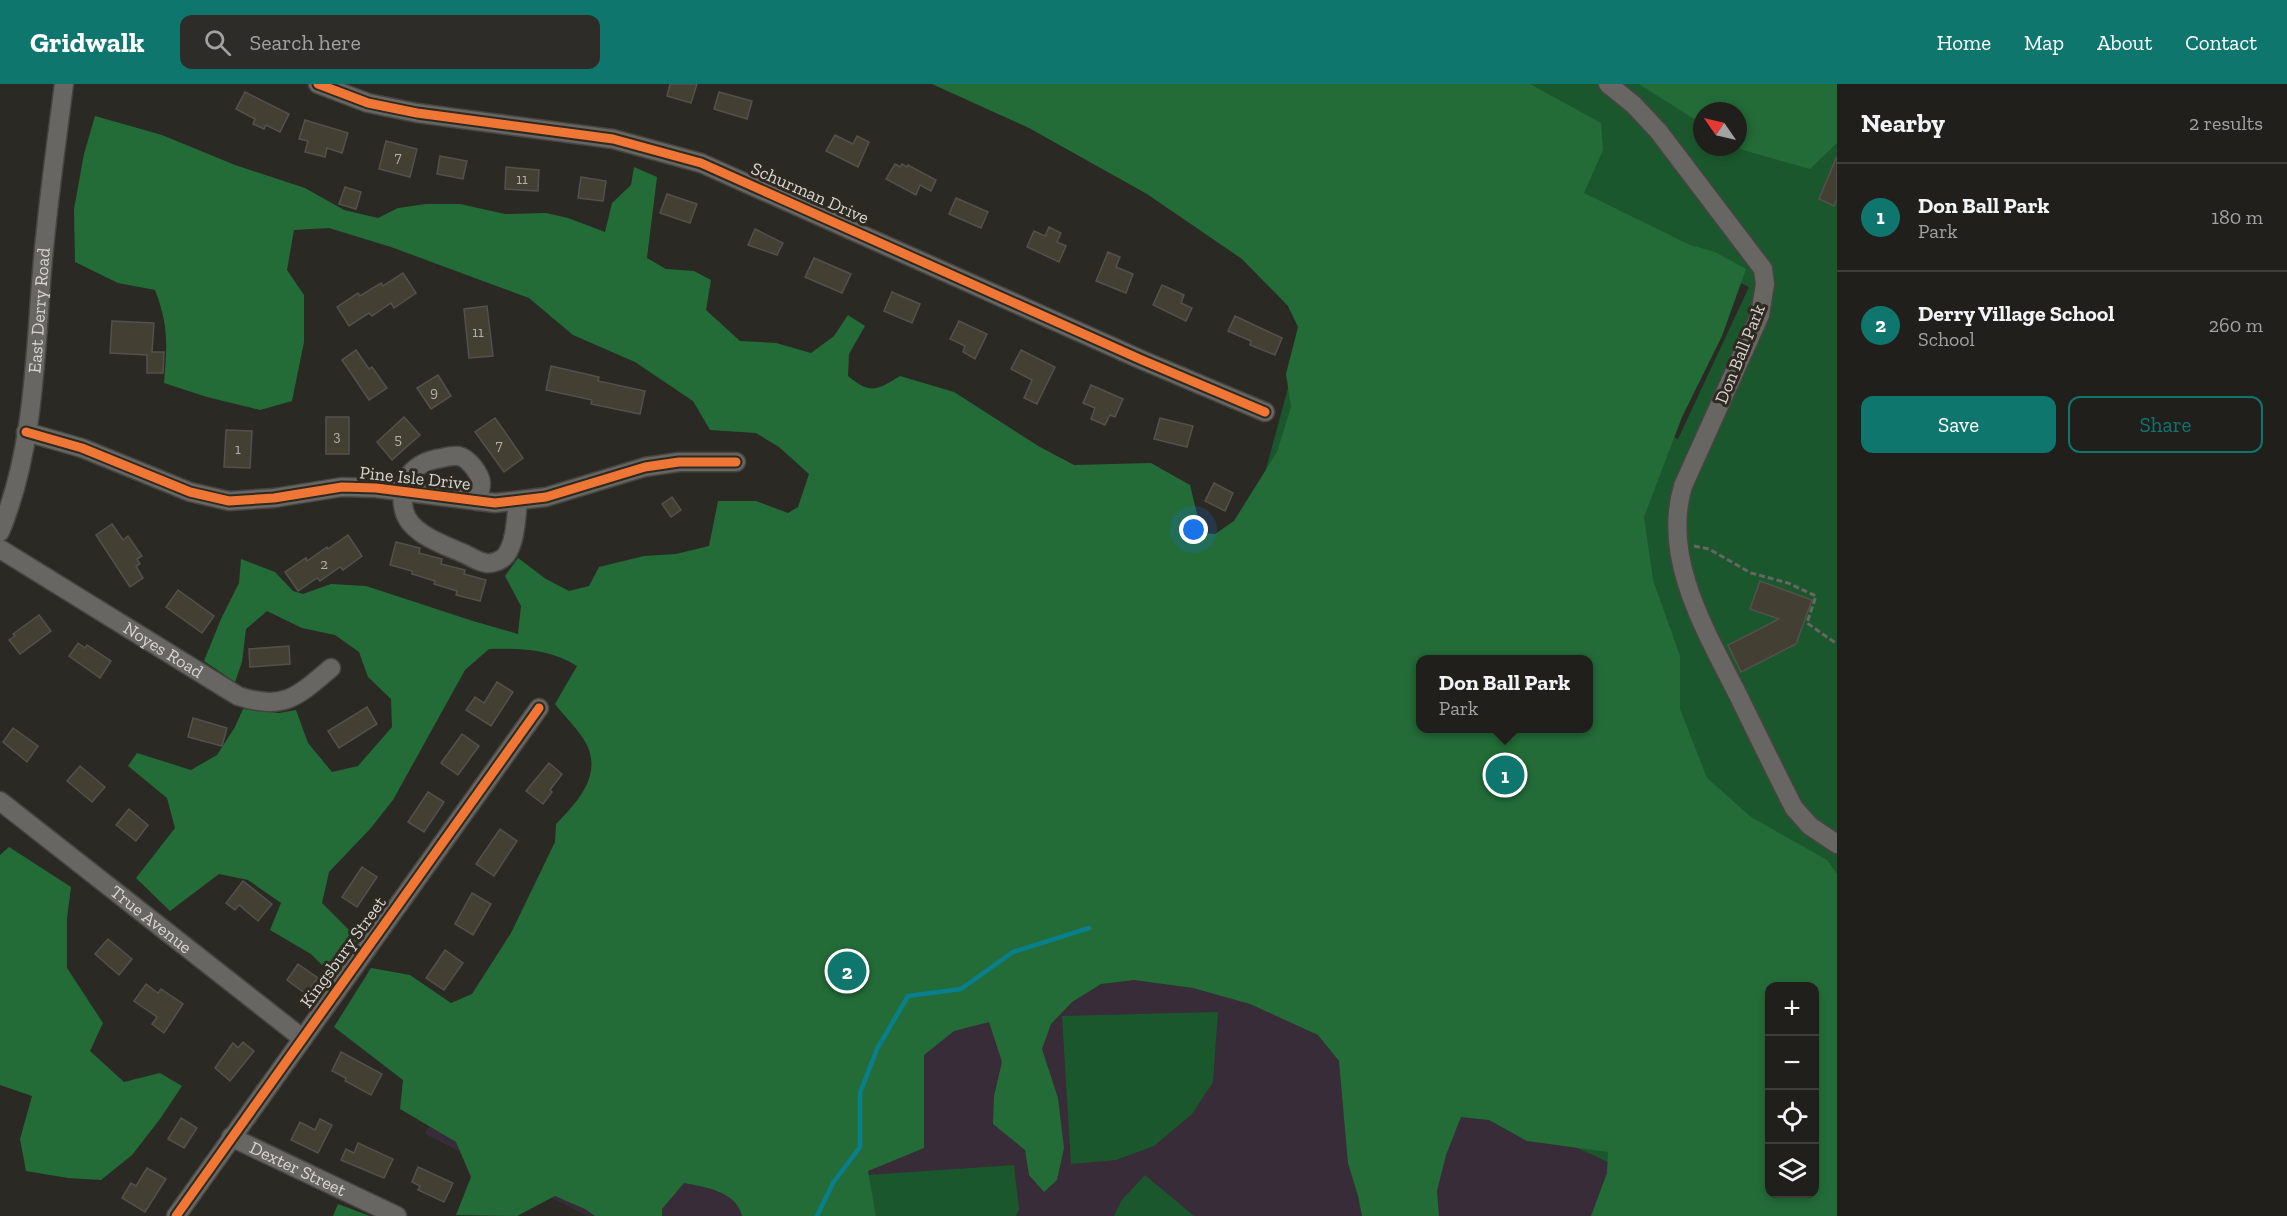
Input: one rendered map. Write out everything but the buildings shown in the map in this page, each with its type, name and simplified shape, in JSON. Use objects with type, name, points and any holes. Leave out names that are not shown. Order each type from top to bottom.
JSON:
[{"type":"street","name":"East Derry Road","points":[[0,532],[14,494],[26,432],[50,194],[64,84]]},
{"type":"street","name":"Schurman Drive","points":[[318,84],[368,103],[417,113],[613,139],[701,163],[1142,360],[1265,412]]},
{"type":"street","name":"Don Ball Park","points":[[1608,84],[1634,105],[1653,125],[1763,269],[1765,284],[1760,315],[1683,486],[1678,503],[1679,543],[1685,578],[1699,616],[1794,808],[1810,826],[1837,844]]},
{"type":"street","name":"Pine Isle Drive","points":[[26,432],[82,448],[190,492],[229,501],[257,500],[342,487],[376,488],[495,503],[546,497],[645,467],[679,462],[736,462]]},
{"type":"street","points":[[477,501],[481,485],[480,478],[467,459],[459,456],[425,462],[414,468],[407,476],[401,492],[404,513],[414,527],[430,538],[486,563],[498,562],[507,554],[512,541],[518,501]]},
{"type":"street","name":"Noyes Road","points":[[0,549],[238,696],[271,704],[288,700],[307,689],[331,668]]},
{"type":"street","name":"Kingsbury Street","points":[[176,1216],[539,708]]},
{"type":"street","name":"True Avenue","points":[[0,801],[302,1038]]},
{"type":"street","name":"Dexter Street","points":[[231,1137],[397,1216]]},
{"type":"path","points":[[1679,543],[1709,549],[1751,573],[1788,583],[1816,596],[1807,623],[1837,644]]},
{"type":"shaded area","points":[[633,719],[1625,1170],[1600,1216],[587,1216],[425,1134],[539,901]]},
{"type":"green space","points":[[932,84],[1530,84],[1601,123],[1603,150],[1584,193],[1690,245],[1715,252],[1746,269],[1722,336],[1682,417],[1644,517],[1653,580],[1680,656],[1680,709],[1707,778],[1751,817],[1827,860],[1837,874],[1837,1216],[1591,1216],[1607,1173],[1608,1152],[1527,1141],[1489,1120],[1461,1117],[1446,1155],[1437,1191],[1439,1216],[1362,1216],[1348,1163],[1339,1061],[1318,1035],[1250,1004],[1193,988],[1134,980],[1101,984],[1072,1002],[1051,1024],[1042,1049],[1058,1098],[1064,1148],[1057,1180],[1044,1192],[1029,1175],[1025,1150],[993,1124],[994,1096],[1002,1062],[989,1022],[954,1031],[924,1055],[924,1148],[868,1171],[876,1216],[742,1216],[739,1208],[727,1196],[684,1183],[662,1209],[662,1216],[595,1216],[555,1196],[517,1216],[456,1215],[471,1177],[456,1142],[400,1109],[403,1080],[334,1027],[371,968],[410,975],[451,1003],[472,994],[511,933],[555,842],[556,824],[585,789],[591,768],[591,757],[587,745],[555,704],[577,666],[546,653],[524,649],[489,649],[465,670],[393,800],[370,829],[329,872],[322,903],[358,939],[330,973],[311,954],[270,930],[281,903],[248,880],[219,874],[170,911],[136,878],[175,828],[167,798],[128,766],[137,753],[191,770],[217,755],[235,727],[243,709],[279,713],[296,710],[308,743],[332,772],[358,766],[392,727],[391,699],[368,677],[359,652],[335,635],[302,628],[267,611],[246,629],[242,662],[235,682],[204,661],[239,583],[241,559],[275,572],[293,591],[303,594],[331,584],[366,586],[518,634],[521,606],[505,576],[518,558],[546,579],[569,591],[589,586],[599,567],[644,556],[676,554],[709,546],[718,501],[756,501],[788,513],[798,507],[809,474],[779,447],[756,433],[710,430],[693,401],[635,362],[573,335],[529,298],[391,247],[329,228],[294,230],[287,270],[304,295],[304,342],[292,401],[260,410],[207,397],[164,383],[165,325],[155,290],[118,283],[75,262],[74,209],[84,154],[95,116],[162,135],[235,165],[305,188],[344,210],[378,218],[398,208],[426,204],[460,204],[505,214],[546,213],[568,218],[605,232],[612,203],[631,185],[634,167],[657,177],[647,258],[666,269],[694,271],[711,280],[706,310],[740,341],[776,343],[811,353],[834,336],[848,315],[865,326],[849,354],[848,376],[862,386],[879,387],[900,376],[954,392],[1040,447],[1074,465],[1151,463],[1190,485],[1198,518],[1191,532],[1215,534],[1234,521],[1277,452],[1291,407],[1286,374],[1298,327],[1288,306],[1242,259],[1147,194],[1029,128]]},
{"type":"green space","points":[[1318,84],[1722,84],[1837,135],[1837,1216],[1625,1170],[1501,1113],[1263,480],[1320,270],[1678,439],[1749,287]]},
{"type":"green space","points":[[1639,84],[1837,84],[1837,143],[1810,169],[1747,151],[1747,102],[1693,102],[1693,118]]},
{"type":"green space","points":[[9,847],[71,887],[67,918],[67,968],[103,1023],[90,1051],[124,1082],[160,1073],[182,1086],[132,1155],[101,1180],[68,1178],[26,1171],[20,1139],[32,1096],[0,1085],[0,855]]},
{"type":"green space","points":[[1218,1012],[1213,1082],[1192,1114],[1154,1146],[1116,1160],[1071,1164],[1062,1016]]},
{"type":"green space","points":[[1014,1165],[1019,1209],[1016,1216],[876,1216],[868,1175]]},
{"type":"green space","points":[[1145,1175],[1194,1216],[1114,1216],[1121,1201]]},
{"type":"green space","points":[[338,1204],[370,1216],[333,1216]]},
{"type":"waterway","points":[[817,1216],[833,1183],[860,1147],[860,1093],[877,1049],[908,996],[961,989],[1013,952],[1089,928]]},
{"type":"cycle path","points":[[318,84],[368,103],[417,113],[613,139],[701,163],[1142,360],[1265,412]]},
{"type":"cycle path","points":[[26,432],[82,448],[190,492],[229,501],[274,498],[342,487],[376,488],[495,503],[546,497],[645,467],[679,462],[736,462]]},
{"type":"cycle path","points":[[176,1216],[539,708]]},
{"type":"place","name":"Don Ball Park","points":[[1505,775]]},
{"type":"place","name":"Derry Village School","points":[[847,971]]}]
